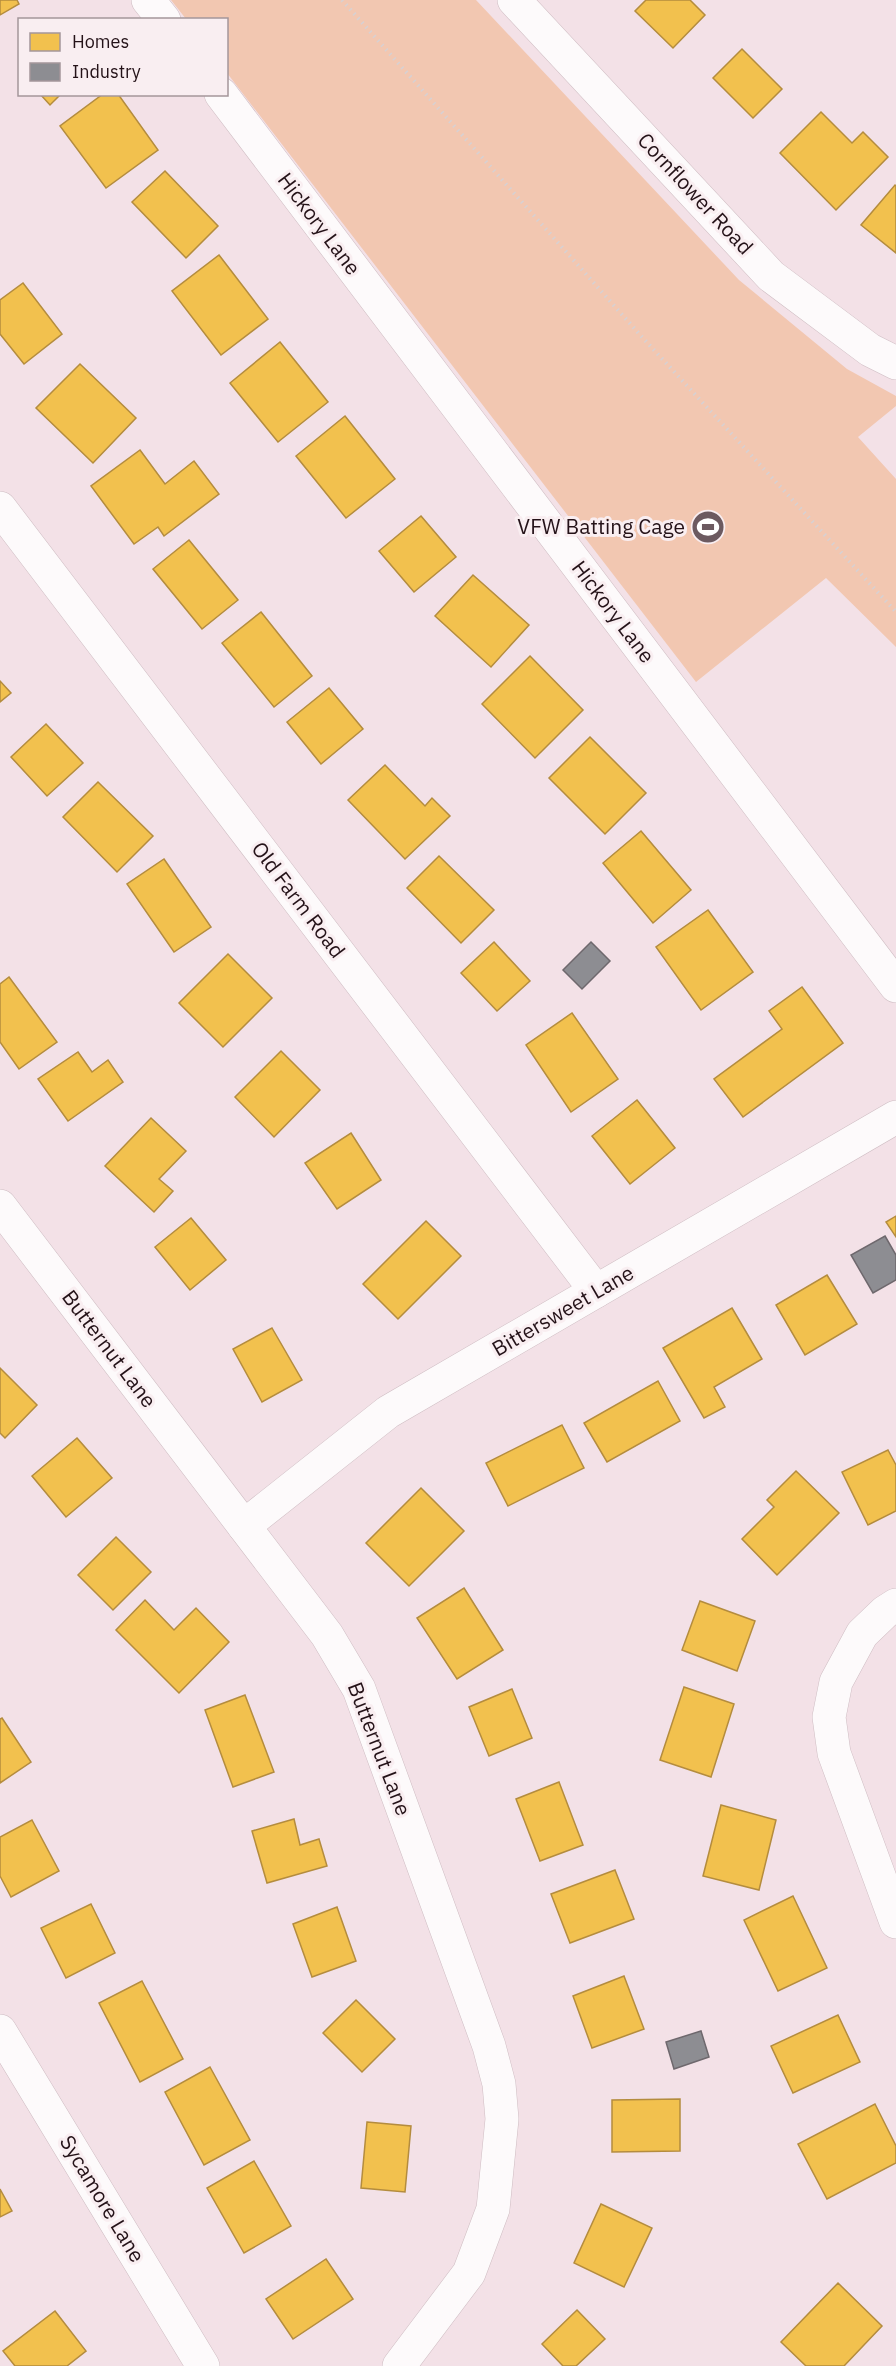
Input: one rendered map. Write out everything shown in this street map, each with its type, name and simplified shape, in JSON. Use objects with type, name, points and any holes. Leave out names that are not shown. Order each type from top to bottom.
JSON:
[{"type":"street","points":[[148,0],[162,18]]},
{"type":"street","name":"Cornflower Road","points":[[514,0],[771,276],[870,350],[896,363]]},
{"type":"street","name":"Hickory Lane","points":[[222,96],[896,986]]},
{"type":"street","name":"Old Farm Road","points":[[0,508],[596,1291]]},
{"type":"street","name":"Bittersweet Lane","points":[[244,1526],[388,1412],[896,1117]]},
{"type":"street","name":"Butternut Lane","points":[[0,1206],[327,1635],[359,1689],[489,2046],[499,2084],[502,2119],[493,2209],[469,2273],[399,2366]]},
{"type":"street","points":[[896,1605],[885,1612],[862,1634],[836,1682],[830,1717],[834,1753],[896,1922]]},
{"type":"street","name":"Sycamore Lane","points":[[3,2044],[203,2366]]},
{"type":"path","points":[[342,0],[642,337],[896,612]]},
{"type":"shaded area","points":[[171,0],[476,0],[739,280],[847,369],[896,396],[896,406],[858,437],[896,479],[896,647],[826,578],[696,682],[228,74],[228,18],[185,18]]},
{"type":"building: Homes","points":[[0,0],[17,0],[19,4],[0,15]]},
{"type":"building: Homes","points":[[646,0],[690,0],[705,15],[673,48],[635,11]]},
{"type":"building: Homes","points":[[742,49],[782,89],[753,118],[713,78]]},
{"type":"building: Homes","points":[[42,96],[59,96],[50,105]]},
{"type":"building: Homes","points":[[100,96],[119,96],[158,150],[106,188],[60,126]]},
{"type":"building: Homes","points":[[821,112],[852,143],[863,132],[888,157],[836,210],[780,153]]},
{"type":"building: Homes","points":[[165,171],[218,226],[186,258],[132,202]]},
{"type":"building: Homes","points":[[896,186],[896,253],[861,225]]},
{"type":"building: Homes","points":[[219,255],[268,319],[221,355],[172,291]]},
{"type":"building: Homes","points":[[23,283],[62,334],[24,364],[0,334],[0,300]]},
{"type":"building: Homes","points":[[280,342],[328,402],[278,442],[230,383]]},
{"type":"building: Homes","points":[[80,364],[136,418],[93,463],[36,408]]},
{"type":"building: Homes","points":[[345,416],[395,479],[346,518],[296,456]]},
{"type":"building: Homes","points":[[140,450],[165,484],[194,461],[219,494],[164,536],[158,527],[134,544],[91,486]]},
{"type":"building: Homes","points":[[421,516],[456,557],[414,592],[379,551]]},
{"type":"building: Homes","points":[[189,540],[238,600],[202,629],[153,569]]},
{"type":"building: Homes","points":[[473,575],[529,625],[491,667],[435,616]]},
{"type":"building: Homes","points":[[261,612],[312,676],[274,707],[222,643]]},
{"type":"building: Homes","points":[[530,656],[583,710],[535,758],[482,704]]},
{"type":"building: Homes","points":[[0,681],[11,693],[0,702]]},
{"type":"building: Homes","points":[[329,688],[363,729],[321,764],[287,722]]},
{"type":"building: Homes","points":[[46,724],[83,763],[47,796],[11,757]]},
{"type":"building: Homes","points":[[590,737],[646,793],[605,834],[549,778]]},
{"type":"building: Homes","points":[[385,765],[425,806],[432,798],[450,816],[405,859],[348,800]]},
{"type":"building: Homes","points":[[98,782],[153,836],[117,872],[63,817]]},
{"type":"building: Homes","points":[[641,831],[691,890],[653,923],[603,863]]},
{"type":"building: Homes","points":[[439,856],[494,910],[461,943],[407,888]]},
{"type":"building: Homes","points":[[164,859],[211,927],[174,952],[127,884]]},
{"type":"building: Homes","points":[[708,910],[753,972],[701,1010],[656,947]]},
{"type":"building: Homes","points":[[494,942],[530,981],[497,1011],[461,973]]},
{"type":"building: Homes","points":[[228,954],[272,998],[223,1047],[179,1003]]},
{"type":"building: Homes","points":[[9,977],[57,1042],[19,1069],[0,1042],[0,984]]},
{"type":"building: Homes","points":[[802,987],[843,1043],[743,1117],[714,1079],[782,1029],[769,1011]]},
{"type":"building: Homes","points":[[572,1013],[618,1079],[571,1112],[526,1045]]},
{"type":"building: Homes","points":[[281,1051],[320,1090],[274,1137],[235,1097]]},
{"type":"building: Homes","points":[[78,1052],[92,1072],[108,1060],[123,1082],[68,1121],[38,1079]]},
{"type":"building: Homes","points":[[637,1100],[675,1148],[630,1184],[592,1136]]},
{"type":"building: Homes","points":[[151,1118],[186,1151],[159,1179],[173,1191],[154,1212],[105,1166]]},
{"type":"building: Homes","points":[[351,1133],[381,1180],[337,1209],[305,1163]]},
{"type":"building: Homes","points":[[896,1216],[896,1237],[886,1222]]},
{"type":"building: Homes","points":[[191,1218],[226,1260],[190,1290],[155,1247]]},
{"type":"building: Homes","points":[[426,1221],[461,1256],[398,1319],[363,1284]]},
{"type":"building: Homes","points":[[827,1275],[857,1324],[805,1355],[776,1305]]},
{"type":"building: Homes","points":[[732,1308],[762,1359],[714,1387],[725,1407],[704,1418],[663,1348]]},
{"type":"building: Homes","points":[[272,1328],[302,1380],[262,1402],[233,1349]]},
{"type":"building: Homes","points":[[0,1368],[37,1405],[5,1438],[0,1433]]},
{"type":"building: Homes","points":[[658,1381],[680,1421],[607,1462],[584,1423]]},
{"type":"building: Homes","points":[[562,1425],[584,1468],[508,1506],[486,1463]]},
{"type":"building: Homes","points":[[77,1438],[112,1478],[66,1517],[32,1476]]},
{"type":"building: Homes","points":[[888,1450],[896,1465],[896,1511],[868,1525],[842,1472]]},
{"type":"building: Homes","points":[[796,1471],[839,1513],[777,1575],[742,1539],[774,1507],[767,1500]]},
{"type":"building: Homes","points":[[421,1488],[464,1531],[409,1586],[366,1543]]},
{"type":"building: Homes","points":[[116,1537],[151,1572],[113,1610],[78,1575]]},
{"type":"building: Homes","points":[[464,1588],[503,1650],[457,1679],[417,1618]]},
{"type":"building: Homes","points":[[145,1600],[174,1630],[196,1608],[229,1642],[179,1693],[116,1630]]},
{"type":"building: Homes","points":[[700,1601],[755,1621],[737,1671],[682,1650]]},
{"type":"building: Homes","points":[[684,1687],[734,1704],[711,1777],[660,1760]]},
{"type":"building: Homes","points":[[512,1689],[532,1738],[489,1756],[469,1707]]},
{"type":"building: Homes","points":[[245,1695],[274,1772],[233,1787],[205,1710]]},
{"type":"building: Homes","points":[[2,1718],[31,1762],[0,1783],[0,1719]]},
{"type":"building: Homes","points":[[559,1782],[583,1845],[540,1861],[516,1799]]},
{"type":"building: Homes","points":[[721,1805],[776,1820],[759,1890],[703,1876]]},
{"type":"building: Homes","points":[[294,1819],[300,1845],[319,1839],[327,1866],[267,1883],[252,1831]]},
{"type":"building: Homes","points":[[32,1820],[59,1871],[11,1897],[0,1876],[0,1837]]},
{"type":"building: Homes","points":[[615,1870],[634,1919],[570,1943],[551,1894]]},
{"type":"building: Homes","points":[[793,1896],[827,1968],[778,1991],[744,1920]]},
{"type":"building: Homes","points":[[91,1904],[115,1953],[66,1978],[41,1928]]},
{"type":"building: Homes","points":[[337,1907],[356,1961],[312,1977],[293,1924]]},
{"type":"building: Homes","points":[[624,1976],[644,2029],[592,2048],[573,1996]]},
{"type":"building: Homes","points":[[142,1981],[183,2059],[140,2082],[99,2003]]},
{"type":"building: Homes","points":[[356,2000],[395,2039],[362,2072],[323,2033]]},
{"type":"building: Homes","points":[[838,2015],[860,2062],[793,2093],[771,2046]]},
{"type":"building: Homes","points":[[210,2067],[250,2140],[204,2165],[165,2092]]},
{"type":"building: Homes","points":[[680,2099],[680,2151],[612,2152],[612,2100]]},
{"type":"building: Homes","points":[[875,2104],[896,2146],[896,2163],[827,2199],[798,2144]]},
{"type":"building: Homes","points":[[367,2122],[411,2126],[405,2192],[361,2188]]},
{"type":"building: Homes","points":[[254,2161],[291,2226],[244,2253],[207,2188]]},
{"type":"building: Homes","points":[[0,2189],[12,2211],[0,2217]]},
{"type":"building: Homes","points":[[601,2204],[652,2228],[624,2287],[574,2263]]},
{"type":"building: Homes","points":[[326,2259],[353,2299],[293,2339],[266,2299]]},
{"type":"building: Homes","points":[[838,2283],[882,2326],[844,2366],[806,2366],[781,2342]]},
{"type":"building: Homes","points":[[577,2310],[605,2339],[576,2366],[563,2366],[542,2344]]},
{"type":"building: Homes","points":[[55,2311],[86,2351],[67,2366],[15,2366],[3,2351]]},
{"type":"building: Industry","points":[[591,942],[610,961],[582,989],[563,970]]},
{"type":"building: Industry","points":[[885,1236],[896,1255],[896,1280],[873,1293],[851,1255]]},
{"type":"building: Industry","points":[[701,2031],[709,2057],[674,2069],[666,2042]]},
{"type":"place","name":"VFW Batting Cage","points":[[708,527]]}]
